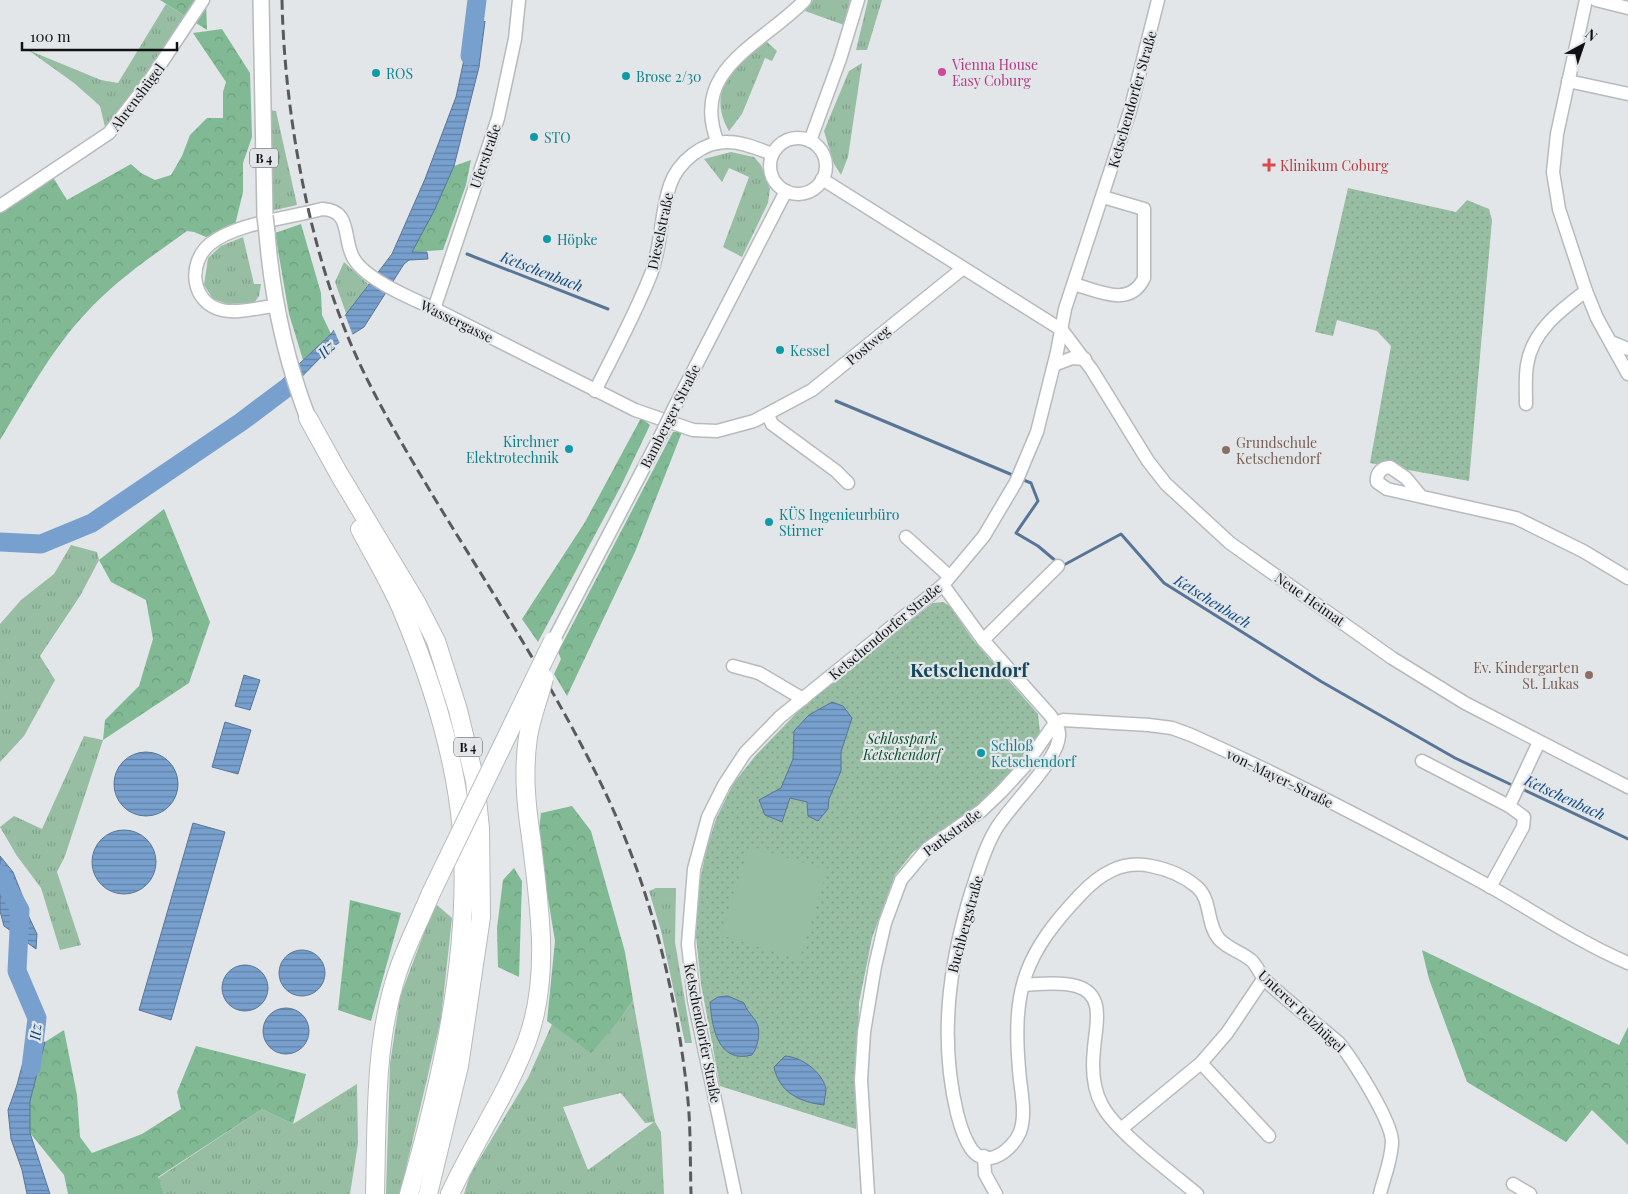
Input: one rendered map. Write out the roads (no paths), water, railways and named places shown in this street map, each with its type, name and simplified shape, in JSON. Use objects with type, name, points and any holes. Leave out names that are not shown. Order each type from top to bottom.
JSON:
[{"type":"highway","name":"B 4","points":[[308,418],[333,477],[401,609],[418,654],[448,750],[462,832],[463,881],[458,970],[441,1064],[409,1194]]},
{"type":"highway","name":"B 4","points":[[308,418],[338,474],[417,604],[436,641],[458,710],[475,780],[481,838],[481,916],[459,1066],[428,1194]]},
{"type":"highway","points":[[450,1194],[514,1072],[528,1039],[534,1013],[541,958],[539,897],[525,784],[528,744],[553,641]]},
{"type":"highway","points":[[375,1194],[377,1086],[388,1007],[397,974],[431,893],[553,641]]},
{"type":"main road","name":"B 4","points":[[261,0],[265,216],[276,306],[297,389],[308,418]]},
{"type":"street","name":"Ahrenshügel","points":[[0,206],[109,134],[148,83],[203,0]]},
{"type":"street","name":"Uferstraße","points":[[434,309],[498,118],[515,40],[520,0]]},
{"type":"street","points":[[718,143],[710,115],[711,96],[720,76],[739,56],[792,13],[805,0]]},
{"type":"street","points":[[810,141],[840,59],[858,0]]},
{"type":"street","name":"Ketschendorfer Straße","points":[[735,1194],[690,974],[688,925],[691,887],[698,850],[708,817],[724,785],[745,753],[780,717],[946,580],[984,536],[1018,477],[1037,432],[1062,330],[1065,308],[1141,75],[1158,0]]},
{"type":"street","points":[[1586,0],[1557,134],[1553,172],[1559,208],[1586,291],[1597,318],[1628,374]]},
{"type":"street","points":[[1596,0],[1628,8]]},
{"type":"street","points":[[1568,81],[1628,94]]},
{"type":"street","points":[[799,138],[810,141],[819,147],[824,157],[826,168],[822,179],[816,188],[807,193],[796,194],[786,191],[777,185],[771,175],[769,164],[772,154],[779,145],[788,139],[799,138]]},
{"type":"street","name":"Dieselstraße","points":[[595,391],[651,274],[659,245],[668,193],[674,175],[695,153],[718,143],[729,142],[772,154]]},
{"type":"street","points":[[822,179],[962,269],[1062,330]]},
{"type":"street","name":"Bamberger Straße","points":[[553,641],[786,191]]},
{"type":"street","points":[[1074,284],[1114,296],[1123,296],[1131,294],[1144,278],[1144,209],[1102,197]]},
{"type":"street","name":"Wassergasse","points":[[276,306],[223,311],[211,306],[200,294],[195,281],[198,258],[209,244],[246,228],[322,209],[332,210],[342,218],[352,257],[366,271],[407,297],[595,391],[659,420],[693,430],[717,431],[733,429],[768,415]]},
{"type":"street","name":"Postweg","points":[[768,415],[812,390],[962,269]]},
{"type":"street","points":[[1526,404],[1527,364],[1533,344],[1542,329],[1559,311],[1586,291]]},
{"type":"street","name":"Neue Heimat","points":[[1062,330],[1084,358],[1148,461],[1166,484],[1211,528],[1392,658],[1465,703],[1628,787]]},
{"type":"street","points":[[1611,342],[1628,349]]},
{"type":"street","points":[[1054,365],[1072,358],[1084,358]]},
{"type":"street","points":[[768,415],[772,424],[836,471],[848,483]]},
{"type":"street","points":[[1420,495],[1516,518],[1584,551],[1628,578]]},
{"type":"street","points":[[906,537],[946,580],[983,640],[1056,723]]},
{"type":"street","points":[[983,640],[1058,566]]},
{"type":"street","points":[[733,666],[759,673],[803,699]]},
{"type":"street","name":"von-Mayer-Straße","points":[[1056,723],[1069,719],[1149,725],[1172,728],[1191,735],[1378,827],[1490,887],[1598,950],[1628,963]]},
{"type":"street","name":"Parkstraße","points":[[868,1194],[861,1080],[864,1032],[875,966],[886,923],[901,880],[927,849],[981,811],[1001,792],[1024,768],[1056,723]]},
{"type":"street","name":"Buchbergstraße","points":[[984,1156],[972,1151],[965,1138],[957,1111],[950,1074],[947,1015],[954,952],[986,849],[995,830],[1052,755],[1059,735],[1056,723]]},
{"type":"street","points":[[1511,801],[1539,742]]},
{"type":"street","points":[[1422,761],[1511,801],[1521,813],[1525,821],[1490,887]]},
{"type":"street","name":"Unterer Pelzhügel","points":[[984,1156],[998,1156],[1011,1147],[1022,1123],[1016,1036],[1018,1009],[1023,985],[1034,951],[1068,908],[1091,884],[1107,872],[1131,864],[1168,871],[1197,887],[1204,897],[1214,933],[1227,946],[1252,961],[1264,978],[1344,1049],[1381,1111],[1392,1140],[1380,1194]]},
{"type":"street","points":[[1121,1129],[1201,1062],[1227,1033],[1264,978]]},
{"type":"street","points":[[1023,985],[1054,984],[1078,987],[1092,998],[1098,1010],[1094,1048],[1095,1085],[1102,1106],[1121,1129],[1197,1194]]},
{"type":"street","points":[[1201,1062],[1269,1136]]},
{"type":"street","points":[[984,1156],[985,1174],[996,1194]]},
{"type":"street","points":[[1514,1184],[1530,1194]]},
{"type":"water","points":[[485,21],[479,67],[454,166],[434,211],[412,252],[427,252],[428,259],[409,260],[404,264],[364,327],[329,349],[273,406],[265,396],[331,334],[392,254],[425,179],[456,97],[466,50],[466,37]]},
{"type":"water","points":[[244,675],[260,680],[250,710],[235,706]]},
{"type":"water","points":[[832,702],[843,706],[852,718],[841,752],[841,771],[829,799],[828,809],[818,821],[808,816],[807,802],[790,798],[782,822],[765,815],[759,800],[781,788],[793,759],[794,731],[809,715]]},
{"type":"water","points":[[225,722],[251,730],[238,774],[212,767]]},
{"type":"water","points":[[140,752],[152,752],[169,761],[176,772],[178,784],[176,796],[169,807],[152,816],[140,816],[128,811],[119,802],[114,790],[114,778],[119,766],[128,757]]},
{"type":"water","points":[[193,823],[225,832],[171,1020],[139,1010]]},
{"type":"water","points":[[118,830],[130,830],[147,839],[154,850],[156,862],[154,874],[147,885],[130,894],[118,894],[106,889],[97,880],[92,868],[92,856],[97,844],[106,835]]},
{"type":"water","points":[[0,856],[13,872],[24,900],[28,915],[37,934],[36,949],[4,926],[0,911]]},
{"type":"water","points":[[298,950],[306,950],[315,954],[321,960],[325,973],[321,986],[315,992],[306,996],[298,996],[289,992],[283,986],[279,977],[279,969],[283,960],[289,954]]},
{"type":"water","points":[[241,965],[249,965],[258,969],[264,975],[268,988],[264,1001],[258,1007],[249,1011],[241,1011],[232,1007],[226,1001],[222,992],[222,984],[226,975],[232,969]]},
{"type":"water","points":[[728,996],[744,1003],[757,1024],[758,1038],[752,1055],[741,1056],[731,1054],[724,1049],[715,1033],[710,1002],[718,997]]},
{"type":"water","points":[[282,1008],[290,1008],[299,1012],[305,1018],[309,1031],[305,1044],[299,1050],[290,1054],[282,1054],[273,1050],[267,1044],[263,1035],[263,1027],[267,1018],[273,1012]]},
{"type":"water","points":[[45,1042],[30,1101],[30,1133],[50,1194],[27,1194],[22,1170],[11,1139],[8,1110],[27,1047]]},
{"type":"water","points":[[785,1056],[804,1062],[820,1076],[826,1089],[824,1105],[799,1098],[785,1089],[780,1083],[774,1067]]},
{"type":"waterway","name":"Itz","points":[[470,56],[477,0]]},
{"type":"waterway","name":"Ketschenbach","points":[[467,254],[608,309]]},
{"type":"waterway","name":"Itz","points":[[0,542],[41,544],[92,523],[241,422],[289,386]]},
{"type":"waterway","name":"Ketschenbach","points":[[836,401],[1015,476]]},
{"type":"waterway","name":"Ketschenbach","points":[[1021,479],[1031,483],[1038,501],[1016,533],[1038,546],[1057,562]]},
{"type":"waterway","name":"Ketschenbach","points":[[1062,566],[1121,534],[1164,583],[1322,682],[1455,758],[1514,786]]},
{"type":"waterway","name":"Ketschenbach","points":[[1520,788],[1628,839]]},
{"type":"waterway","name":"Itz","points":[[0,874],[20,910],[17,971],[37,1018],[31,1068]]},
{"type":"railway","points":[[282,0],[287,80],[292,121],[307,205],[329,285],[352,347],[400,441],[527,649],[588,757],[621,829],[648,902],[668,977],[682,1053],[690,1130],[691,1194]]},
{"type":"place","name":"Vienna House Easy Coburg","points":[[942,72]]},
{"type":"place","name":"ROS","points":[[376,73]]},
{"type":"place","name":"Brose 2/30","points":[[626,76]]},
{"type":"place","name":"STO","points":[[534,137]]},
{"type":"place","name":"Klinikum Coburg","points":[[1269,165]]},
{"type":"place","name":"Höpke","points":[[547,239]]},
{"type":"place","name":"Kessel","points":[[780,350]]},
{"type":"place","name":"Kirchner Elektrotechnik","points":[[569,449]]},
{"type":"place","name":"Grundschule Ketschendorf","points":[[1226,450]]},
{"type":"place","name":"KÜS Ingenieurbüro Stirner","points":[[769,522]]},
{"type":"place","name":"Ev. Kindergarten St. Lukas","points":[[1589,675]]},
{"type":"place","name":"Schloß Ketschendorf","points":[[981,753]]},
{"type":"district","name":"Ketschendorf","points":[[969,669]]},
{"type":"park label","name":"Schlosspark Ketschendorf","points":[[902,746]]}]
